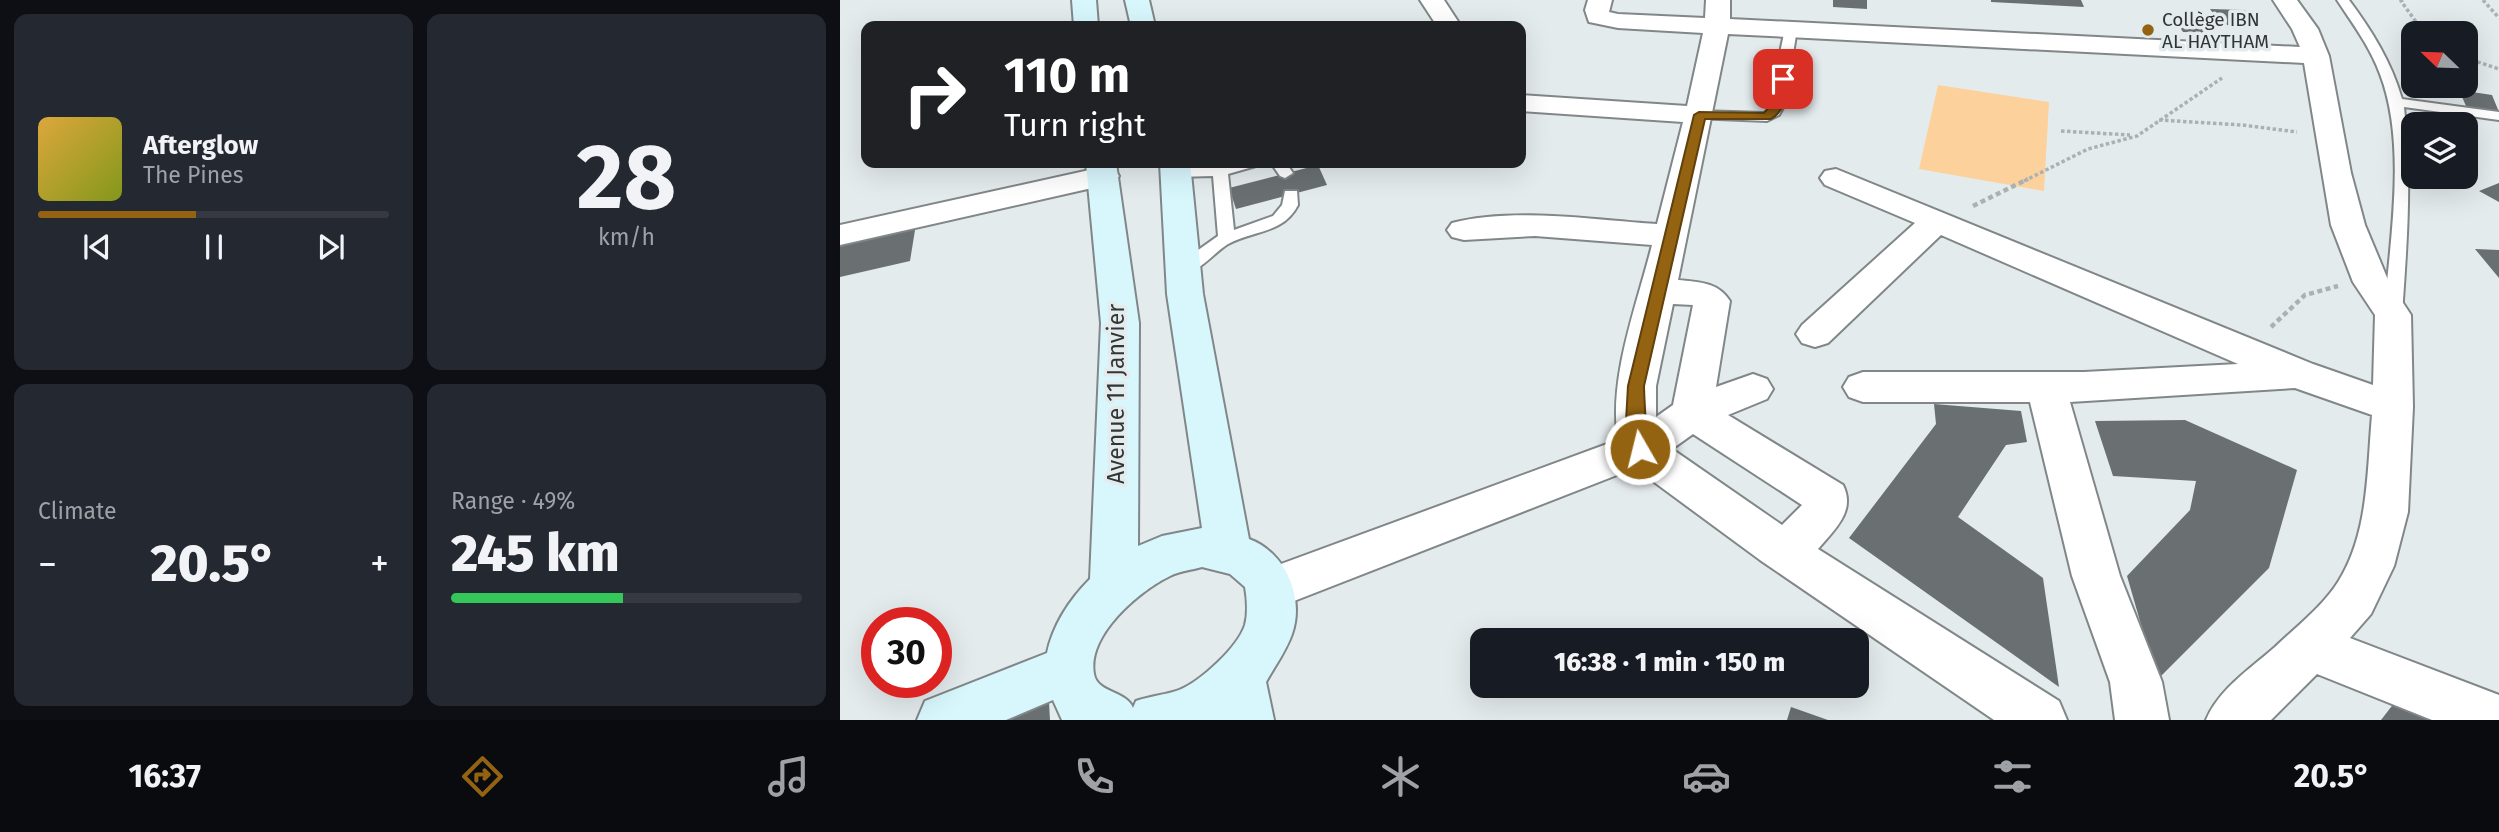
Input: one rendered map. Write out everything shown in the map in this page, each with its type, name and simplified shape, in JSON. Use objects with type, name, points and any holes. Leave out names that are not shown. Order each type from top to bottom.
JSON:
[{"type":"street","points":[[1084,0],[1086,21]]},
{"type":"street","points":[[1137,0],[1142,21]]},
{"type":"street","points":[[1432,0],[1446,21]]},
{"type":"street","points":[[1600,0],[1597,10],[1598,17],[1602,19],[1718,13],[1791,29],[2316,56]]},
{"type":"street","points":[[2233,720],[2310,648],[2354,599],[2371,566],[2386,512],[2393,407],[2382,299],[2348,225],[2316,56],[2305,29],[2285,0]]},
{"type":"street","points":[[1718,13],[1699,115],[1636,386],[1635,421],[1640,449],[1787,552],[2039,720]]},
{"type":"street","points":[[1526,103],[1699,115]]},
{"type":"street","points":[[1175,168],[1185,294],[1228,549]]},
{"type":"street","points":[[840,235],[1102,169]]},
{"type":"street","name":"Avenue 11 Janvier","points":[[1102,169],[1119,323],[1114,584]]},
{"type":"street","points":[[1836,178],[2299,374],[2393,407]]},
{"type":"street","points":[[1815,334],[1937,221]]},
{"type":"street","points":[[1464,230],[1535,226],[1672,236]]},
{"type":"street","points":[[1658,291],[1702,294],[1712,301],[1692,413]]},
{"type":"street","points":[[1863,387],[2084,387],[2299,374]]},
{"type":"street","points":[[2046,386],[2096,576],[2136,682],[2142,720]]},
{"type":"street","points":[[1271,589],[1640,449],[1692,413],[1753,389]]},
{"type":"street","points":[[1692,413],[1827,498],[1824,511],[1787,552]]},
{"type":"street","points":[[1112,720],[1093,715],[1072,689],[1067,669],[1078,629],[1093,606],[1114,584],[1151,560],[1192,548],[1228,549],[1256,564],[1271,589],[1268,631],[1243,699],[1155,720]]},
{"type":"street","points":[[2310,648],[2497,720]]},
{"type":"street","points":[[944,720],[1067,669]]},
{"type":"lane","points":[[2343,0],[2370,36],[2387,67],[2396,102],[2403,199],[2382,299]]},
{"type":"lane","points":[[1699,115],[1767,117],[1774,112],[1778,104],[1791,29]]},
{"type":"lane","points":[[2396,102],[2499,116]]},
{"type":"lane","points":[[1186,168],[1220,171],[1232,168]]},
{"type":"lane","points":[[1220,171],[1227,238]]},
{"type":"lane","points":[[1183,269],[1227,238],[1280,219],[1289,210],[1291,194]]},
{"type":"path","points":[[2403,0],[2401,1],[2415,21]]},
{"type":"path","points":[[2483,0],[2499,18]]},
{"type":"path","points":[[1937,221],[1982,202],[2088,149],[2137,136],[2220,79],[2283,53]]},
{"type":"path","points":[[2478,62],[2499,69]]},
{"type":"path","points":[[2158,120],[2242,125],[2331,136]]},
{"type":"path","points":[[2061,131],[2137,136]]},
{"type":"path","points":[[2244,351],[2282,318],[2297,298],[2318,289],[2382,299]]},
{"type":"shaded area","points":[[1938,85],[2049,102],[2044,191],[1919,169]]},
{"type":"building","points":[[1833,0],[1867,0],[1867,9],[1833,7]]},
{"type":"building","points":[[2081,0],[2084,7],[1991,2]]},
{"type":"building","points":[[2210,9],[2245,10],[2257,26],[2222,25]]},
{"type":"building","points":[[2179,26],[2208,26],[2213,33],[2183,32]]},
{"type":"building","points":[[2478,93],[2492,95],[2499,112],[2466,106],[2462,98],[2478,98]]},
{"type":"building","points":[[1306,168],[1319,168],[1327,185],[1236,209],[1229,188]]},
{"type":"building","points":[[2499,183],[2499,202],[2479,191]]},
{"type":"building","points":[[916,224],[910,261],[840,277],[840,242]]},
{"type":"building","points":[[2475,249],[2499,250],[2499,278]]},
{"type":"building","points":[[1934,404],[2021,411],[2027,442],[2006,445],[1958,517],[2043,578],[2059,687],[1849,538],[1936,424]]},
{"type":"building","points":[[2185,420],[2297,470],[2269,568],[2157,680],[2127,576],[2190,510],[2196,481],[2113,476],[2095,421]]},
{"type":"building","points":[[2405,689],[2468,720],[2381,720]]},
{"type":"building","points":[[1039,698],[1049,702],[1050,720],[988,720]]},
{"type":"building","points":[[1791,707],[1828,720],[1787,720]]},
{"type":"place","name":"Collège IBN AL HAYTHAM","points":[[2148,30]]},
{"type":"route","points":[[1640,449],[1635,421],[1636,386],[1699,115],[1767,117],[1774,112],[1778,104],[1783,79]]}]
